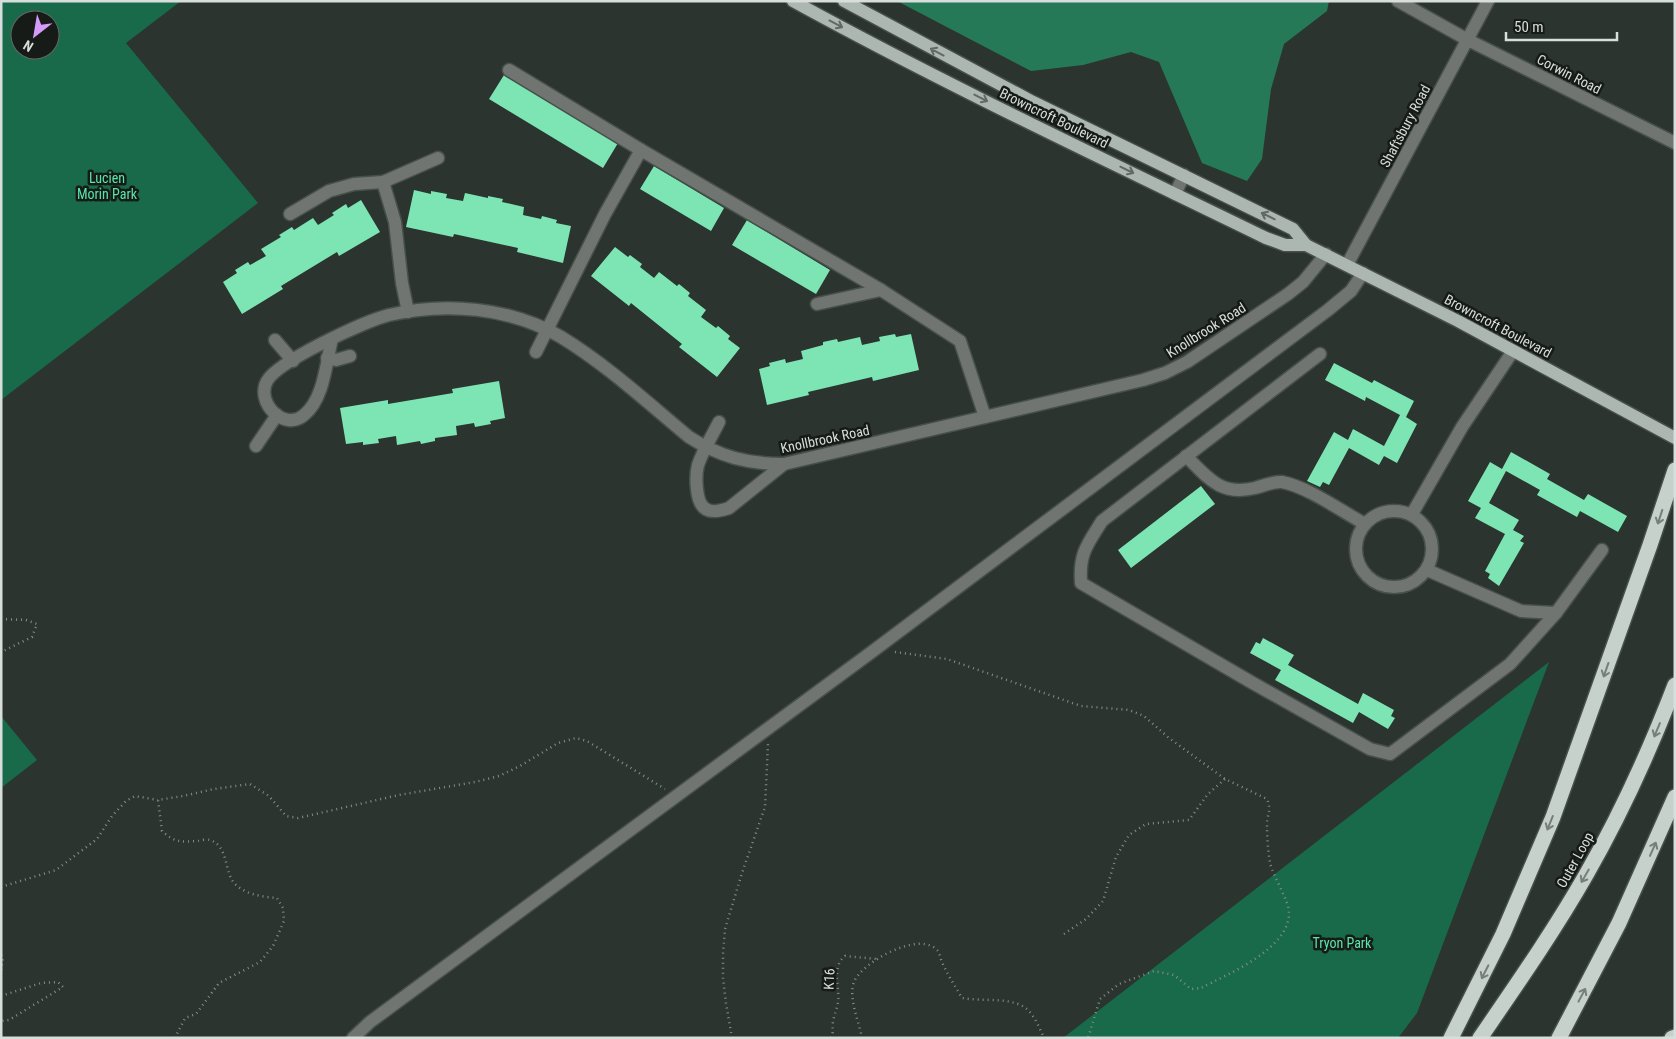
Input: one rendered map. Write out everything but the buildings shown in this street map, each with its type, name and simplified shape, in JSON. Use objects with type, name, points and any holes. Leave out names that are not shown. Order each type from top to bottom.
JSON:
[{"type":"highway","points":[[1451,1038],[1503,934],[1556,810],[1675,470]]},
{"type":"highway","name":"Outer Loop","points":[[1480,1038],[1558,923],[1599,853],[1638,773],[1675,685]]},
{"type":"highway","points":[[1559,1038],[1619,923],[1675,797]]},
{"type":"main road","name":"Browncroft Boulevard","points":[[794,1],[916,66],[1275,242],[1285,245],[1306,245],[1326,254],[1675,438]]},
{"type":"main road","name":"Browncroft Boulevard","points":[[844,1],[1033,102],[1293,229],[1306,245]]},
{"type":"street","name":"Corwin Road","points":[[1398,1],[1468,40],[1675,143]]},
{"type":"street","name":"Shaftsbury Road","points":[[1347,265],[1488,1]]},
{"type":"street","points":[[509,70],[880,290],[960,341],[985,417]]},
{"type":"street","points":[[536,352],[609,207],[641,150]]},
{"type":"street","points":[[290,214],[329,191],[354,184],[383,182],[438,158]]},
{"type":"street","points":[[1175,194],[1184,176]]},
{"type":"street","points":[[383,182],[394,222],[408,312]]},
{"type":"street","name":"Knollbrook Road","points":[[277,415],[270,410],[266,401],[264,392],[266,382],[273,374],[332,339],[378,318],[425,310],[474,309],[500,313],[547,330],[592,358],[689,437],[706,448],[748,462],[784,464],[1143,380],[1176,368],[1197,356],[1288,294],[1303,282],[1326,254]]},
{"type":"street","points":[[353,1038],[370,1022],[873,651],[1328,310],[1351,291],[1363,273]]},
{"type":"street","points":[[816,304],[880,290]]},
{"type":"street","points":[[256,446],[277,415],[280,418],[290,420],[301,418],[315,403],[320,392],[332,339]]},
{"type":"street","points":[[275,340],[293,361]]},
{"type":"street","points":[[1412,514],[1462,427],[1513,351]]},
{"type":"street","points":[[1320,354],[1102,521],[1084,550],[1080,571],[1081,582],[1251,682],[1370,749],[1390,754],[1510,664],[1556,613],[1602,550]]},
{"type":"street","points":[[327,358],[336,360],[350,356]]},
{"type":"street","points":[[719,422],[698,466],[696,476],[698,501],[704,507],[718,512],[729,508],[784,464]]},
{"type":"street","points":[[1186,456],[1208,478],[1226,489],[1248,489],[1280,482],[1303,490],[1365,524]]},
{"type":"street","points":[[1386,511],[1412,514],[1422,522],[1429,533],[1433,545],[1432,558],[1427,570],[1419,579],[1408,586],[1395,588],[1382,586],[1371,580],[1362,571],[1357,560],[1355,547],[1358,534],[1365,524],[1375,516],[1386,511]]},
{"type":"street","points":[[1427,570],[1521,611],[1556,613]]},
{"type":"path","points":[[1,619],[26,620],[37,624],[32,637],[1,652]]},
{"type":"path","points":[[873,651],[912,653],[947,659],[1081,706],[1128,710],[1144,716],[1169,738],[1225,779],[1267,799],[1270,808],[1267,822],[1270,864],[1289,912],[1285,927],[1276,942],[1259,957],[1201,988],[1191,990],[1174,975],[1154,970],[1119,984],[1100,999],[1088,1038]]},
{"type":"path","points":[[732,1038],[723,978],[725,929],[765,807],[768,729]]},
{"type":"path","points":[[1,887],[56,870],[97,839],[112,816],[126,801],[136,796],[158,800],[250,784],[269,796],[286,816],[298,818],[399,795],[499,776],[520,766],[558,743],[576,738],[587,741],[618,759],[653,783],[668,791],[680,794]]},
{"type":"path","points":[[1064,934],[1086,919],[1103,901],[1116,857],[1129,835],[1146,824],[1189,820],[1208,794],[1225,779]]},
{"type":"path","points":[[158,800],[162,831],[171,839],[187,841],[209,840],[219,846],[227,859],[229,875],[236,885],[263,897],[277,898],[283,908],[284,922],[274,946],[260,962],[220,983],[196,1014],[185,1018],[175,1038]]},
{"type":"path","points":[[862,1038],[852,992],[854,981],[865,969],[889,952],[919,942],[932,946],[939,952],[941,961],[962,998],[976,1001],[1015,1002],[1028,1010],[1044,1038]]},
{"type":"path","points":[[1,955],[3,958],[1,971]]},
{"type":"path","name":"K16","points":[[831,1038],[838,1000],[837,972],[841,959],[846,956],[879,959]]},
{"type":"path","points":[[1,996],[42,984],[58,982],[63,987],[9,1020],[1,1021]]},
{"type":"green space","name":"Lucien Morin Park","points":[[1,1],[181,1],[126,43],[258,203],[1,400]]},
{"type":"green space","points":[[897,1],[1329,1],[1327,11],[1284,44],[1271,89],[1262,159],[1247,181],[1202,163],[1159,62],[1131,52],[1083,65],[1031,71]]},
{"type":"green space","name":"Tryon Park","points":[[1549,662],[1417,1013],[1398,1038],[1063,1038]]},
{"type":"green space","points":[[1,716],[37,760],[1,788]]}]
